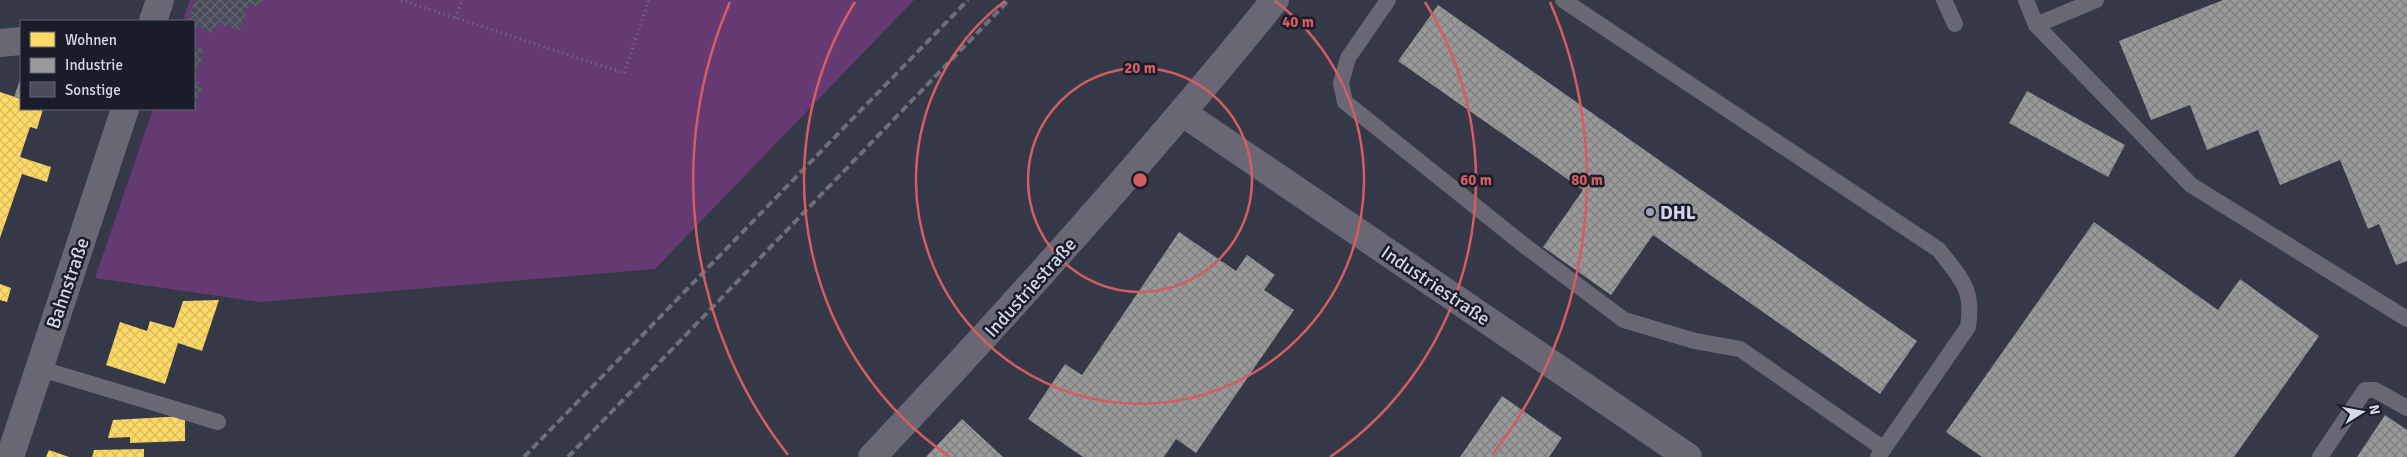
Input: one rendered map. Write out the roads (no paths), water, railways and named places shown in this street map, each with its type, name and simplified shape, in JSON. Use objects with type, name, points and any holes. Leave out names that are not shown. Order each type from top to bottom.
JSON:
[{"type":"street","points":[[153,20],[160,0]]},
{"type":"street","name":"Industriestraße","points":[[872,457],[996,326],[1184,113],[1275,0]]},
{"type":"street","points":[[0,43],[20,41]]},
{"type":"street","name":"Bahnstraße","points":[[10,457],[125,110]]},
{"type":"street","name":"Industriestraße","points":[[1184,113],[1688,457]]},
{"type":"lane","points":[[1388,0],[1348,58],[1341,83],[1345,102],[1525,246],[1624,320],[1695,341],[1740,350],[1881,453],[1968,326],[1971,309],[1967,286],[1939,250],[1563,0]]},
{"type":"lane","points":[[1944,0],[1955,24]]},
{"type":"lane","points":[[2026,0],[2036,25],[2190,185],[2407,319]]},
{"type":"lane","points":[[2036,25],[2096,0]]},
{"type":"lane","points":[[38,368],[218,422]]},
{"type":"lane","points":[[2320,457],[2365,390],[2376,390],[2407,408]]},
{"type":"railway","points":[[524,457],[968,0]]},
{"type":"railway","points":[[568,457],[1009,0]]},
{"type":"place","name":"DHL","points":[[1650,212]]}]
